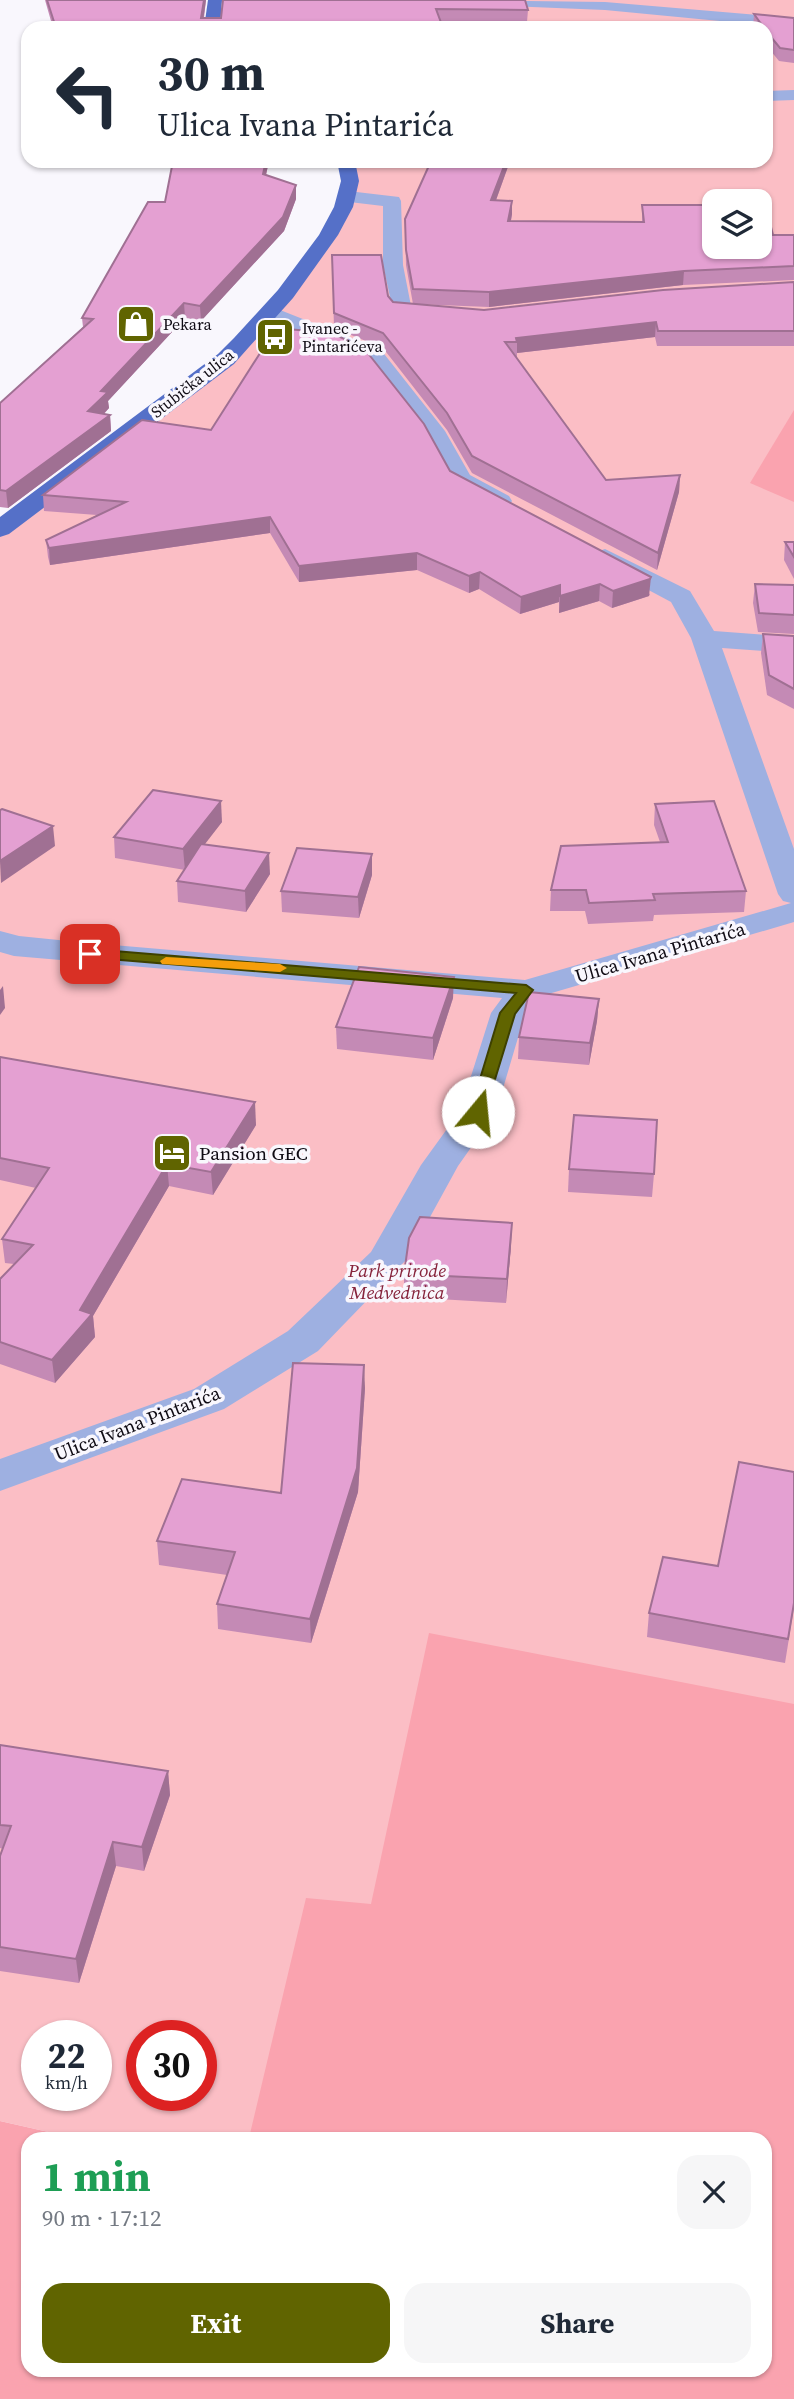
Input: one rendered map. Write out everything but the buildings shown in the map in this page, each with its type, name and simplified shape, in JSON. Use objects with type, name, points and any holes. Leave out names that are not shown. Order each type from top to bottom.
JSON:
[{"type":"main road","points":[[213,21],[215,0]]},
{"type":"main road","name":"Stubička ulica","points":[[0,529],[226,359],[270,312],[326,242],[348,197],[352,172],[350,168]]},
{"type":"street","points":[[461,0],[605,6],[760,21]]},
{"type":"street","points":[[773,22],[794,23]]},
{"type":"street","points":[[773,96],[794,95]]},
{"type":"street","points":[[348,197],[391,201],[393,265],[401,311],[438,318],[463,318]]},
{"type":"street","points":[[270,312],[373,355],[437,436],[460,480],[519,511]]},
{"type":"street","points":[[578,542],[681,597],[705,638],[794,894]]},
{"type":"street","points":[[705,638],[794,645]]},
{"type":"street","name":"Ulica Ivana Pintarića","points":[[0,941],[15,946],[165,961],[317,971],[526,990],[794,912]]},
{"type":"street","name":"Ulica Ivana Pintarića","points":[[0,1476],[209,1399],[303,1341],[387,1259],[440,1165],[478,1112],[508,1013],[526,990]]},
{"type":"green space","name":"Park prirode Medvednica","points":[[232,0],[794,0],[794,2232],[772,2161],[772,2132],[49,2132],[0,2121],[0,528],[202,377],[326,242],[347,168],[773,168],[773,21],[239,21]]},
{"type":"shaded area","points":[[794,410],[794,502],[750,483]]},
{"type":"shaded area","points":[[429,1633],[794,1704],[794,2399],[0,2399],[0,2121],[49,2132],[21,2132],[21,2377],[772,2377],[772,2132],[250,2132],[306,1898],[371,1904]]},
{"type":"slow traffic","points":[[166,961],[280,968]]},
{"type":"place","name":"Pekara","points":[[136,324]]},
{"type":"place","name":"Ivanec - Pintarićeva","points":[[275,337]]},
{"type":"place","name":"Pansion GEC","points":[[172,1153]]},
{"type":"route","points":[[90,954],[526,990],[508,1013],[478,1112]]}]
